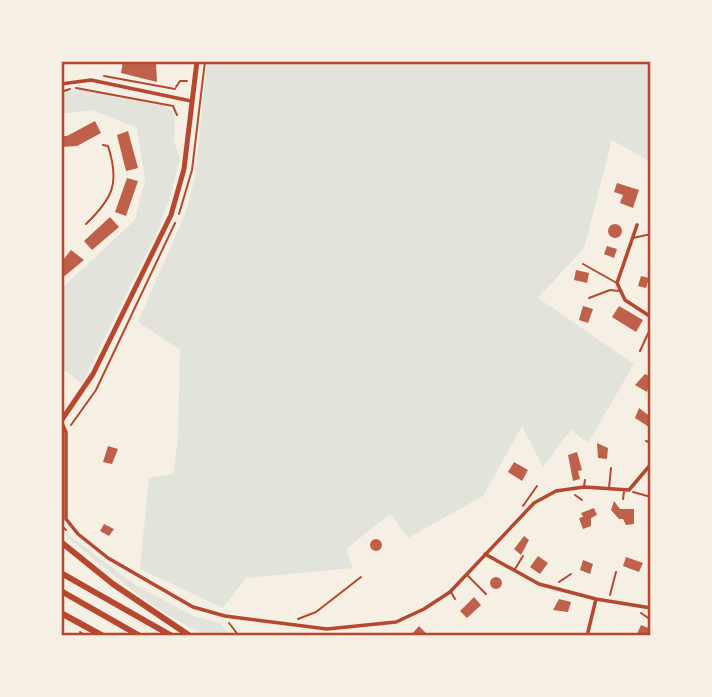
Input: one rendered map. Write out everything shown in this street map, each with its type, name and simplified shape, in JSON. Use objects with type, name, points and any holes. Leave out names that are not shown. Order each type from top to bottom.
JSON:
[{"type":"highway","points":[[61,542],[113,584],[190,636]]},
{"type":"highway","points":[[61,573],[172,636]]},
{"type":"highway","points":[[61,592],[140,636]]},
{"type":"highway","points":[[61,613],[103,636]]},
{"type":"main road","points":[[61,421],[93,374],[171,215],[184,169],[197,61]]},
{"type":"street","points":[[61,84],[91,80],[191,101]]},
{"type":"street","points":[[637,225],[617,284],[625,300],[651,317]]},
{"type":"street","points":[[61,421],[66,432],[65,510],[70,525],[108,558],[193,607],[225,616],[327,629],[396,622],[450,592],[534,503],[556,491],[584,487],[626,491],[651,464]]},
{"type":"street","points":[[485,554],[552,587],[596,599],[651,608]]},
{"type":"street","points":[[587,636],[596,599]]},
{"type":"lane","points":[[632,239],[651,234]]},
{"type":"lane","points":[[583,264],[617,284]]},
{"type":"lane","points":[[589,298],[610,290],[619,291]]},
{"type":"lane","points":[[608,489],[611,468]]},
{"type":"lane","points":[[584,487],[585,480]]},
{"type":"lane","points":[[623,499],[626,491]]},
{"type":"lane","points":[[514,570],[523,556]]},
{"type":"lane","points":[[466,574],[486,594]]},
{"type":"lane","points":[[450,592],[455,599]]},
{"type":"path","points":[[175,91],[176,84],[185,81]]},
{"type":"path","points":[[61,92],[74,88],[91,89],[173,106],[177,115]]},
{"type":"path","points":[[86,224],[106,205],[116,175],[108,146],[103,145]]},
{"type":"path","points":[[640,351],[651,327]]},
{"type":"path","points":[[646,441],[651,443]]},
{"type":"path","points":[[523,514],[522,503],[537,486]]},
{"type":"path","points":[[626,491],[651,497]]},
{"type":"path","points":[[609,599],[616,572]]},
{"type":"path","points":[[552,587],[570,574]]},
{"type":"path","points":[[284,624],[316,612],[361,577]]},
{"type":"path","points":[[634,604],[651,620]]},
{"type":"path","points":[[225,616],[230,628],[239,636]]},
{"type":"shaded area","points":[[207,61],[651,61],[651,162],[612,140],[584,248],[538,298],[634,364],[588,443],[571,430],[543,467],[522,426],[483,496],[408,538],[390,514],[346,549],[353,568],[246,578],[223,608],[140,569],[149,478],[173,474],[178,440],[180,350],[138,322],[185,214],[195,178]]},
{"type":"shaded area","points":[[75,90],[98,91],[169,107],[175,113],[174,142],[180,158],[159,228],[82,384],[66,371],[61,373],[61,289],[135,220],[145,179],[137,128],[92,110],[61,114],[61,95]]},
{"type":"shaded area","points":[[65,532],[134,584],[193,616],[220,623],[231,636],[207,635],[149,603],[66,536]]},
{"type":"building","points":[[123,61],[156,63],[157,82],[121,73]]},
{"type":"building","points":[[95,121],[101,133],[77,146],[61,147],[61,136],[67,136]]},
{"type":"building","points":[[128,131],[138,168],[126,171],[117,135]]},
{"type":"building","points":[[127,178],[138,181],[126,216],[115,212]]},
{"type":"building","points":[[617,183],[639,190],[633,208],[620,203],[623,195],[614,192]]},
{"type":"building","points":[[110,217],[119,227],[92,250],[84,241]]},
{"type":"building","points":[[615,224],[620,226],[620,236],[615,238],[610,236],[608,231],[610,226]]},
{"type":"building","points":[[607,246],[617,249],[614,258],[604,254]]},
{"type":"building","points":[[71,250],[84,260],[61,279],[61,258],[63,260]]},
{"type":"building","points":[[576,270],[589,273],[587,283],[574,280]]},
{"type":"building","points":[[641,276],[649,278],[646,288],[638,286]]},
{"type":"building","points":[[583,306],[593,309],[588,323],[579,320]]},
{"type":"building","points":[[619,306],[643,320],[636,332],[612,317]]},
{"type":"building","points":[[645,374],[651,377],[647,392],[635,385]]},
{"type":"building","points":[[639,408],[651,417],[649,427],[635,418]]},
{"type":"building","points":[[597,443],[608,448],[607,459],[598,458]]},
{"type":"building","points":[[108,446],[118,449],[112,464],[103,462]]},
{"type":"building","points":[[577,452],[582,470],[578,471],[580,479],[573,481],[568,455]]},
{"type":"building","points":[[514,462],[528,470],[522,481],[508,472]]},
{"type":"building","points":[[614,501],[620,509],[634,509],[634,524],[626,525],[623,519],[619,519],[611,510]]},
{"type":"building","points":[[594,508],[597,515],[591,518],[591,526],[583,529],[579,518],[583,517],[581,513]]},
{"type":"building","points":[[104,524],[114,529],[109,536],[100,531]]},
{"type":"building","points":[[524,536],[529,540],[521,555],[514,549]]},
{"type":"building","points":[[376,539],[382,545],[376,551],[370,545]]},
{"type":"building","points":[[538,556],[548,563],[540,574],[530,567]]},
{"type":"building","points":[[626,557],[643,563],[639,572],[623,566]]},
{"type":"building","points":[[583,560],[593,564],[590,574],[580,570]]},
{"type":"building","points":[[496,577],[502,583],[496,589],[490,583]]},
{"type":"building","points":[[474,597],[481,605],[467,618],[460,611]]},
{"type":"building","points":[[559,599],[571,602],[568,612],[553,610]]},
{"type":"building","points":[[641,625],[651,629],[651,636],[637,634]]},
{"type":"building","points":[[419,626],[429,636],[410,636]]}]
